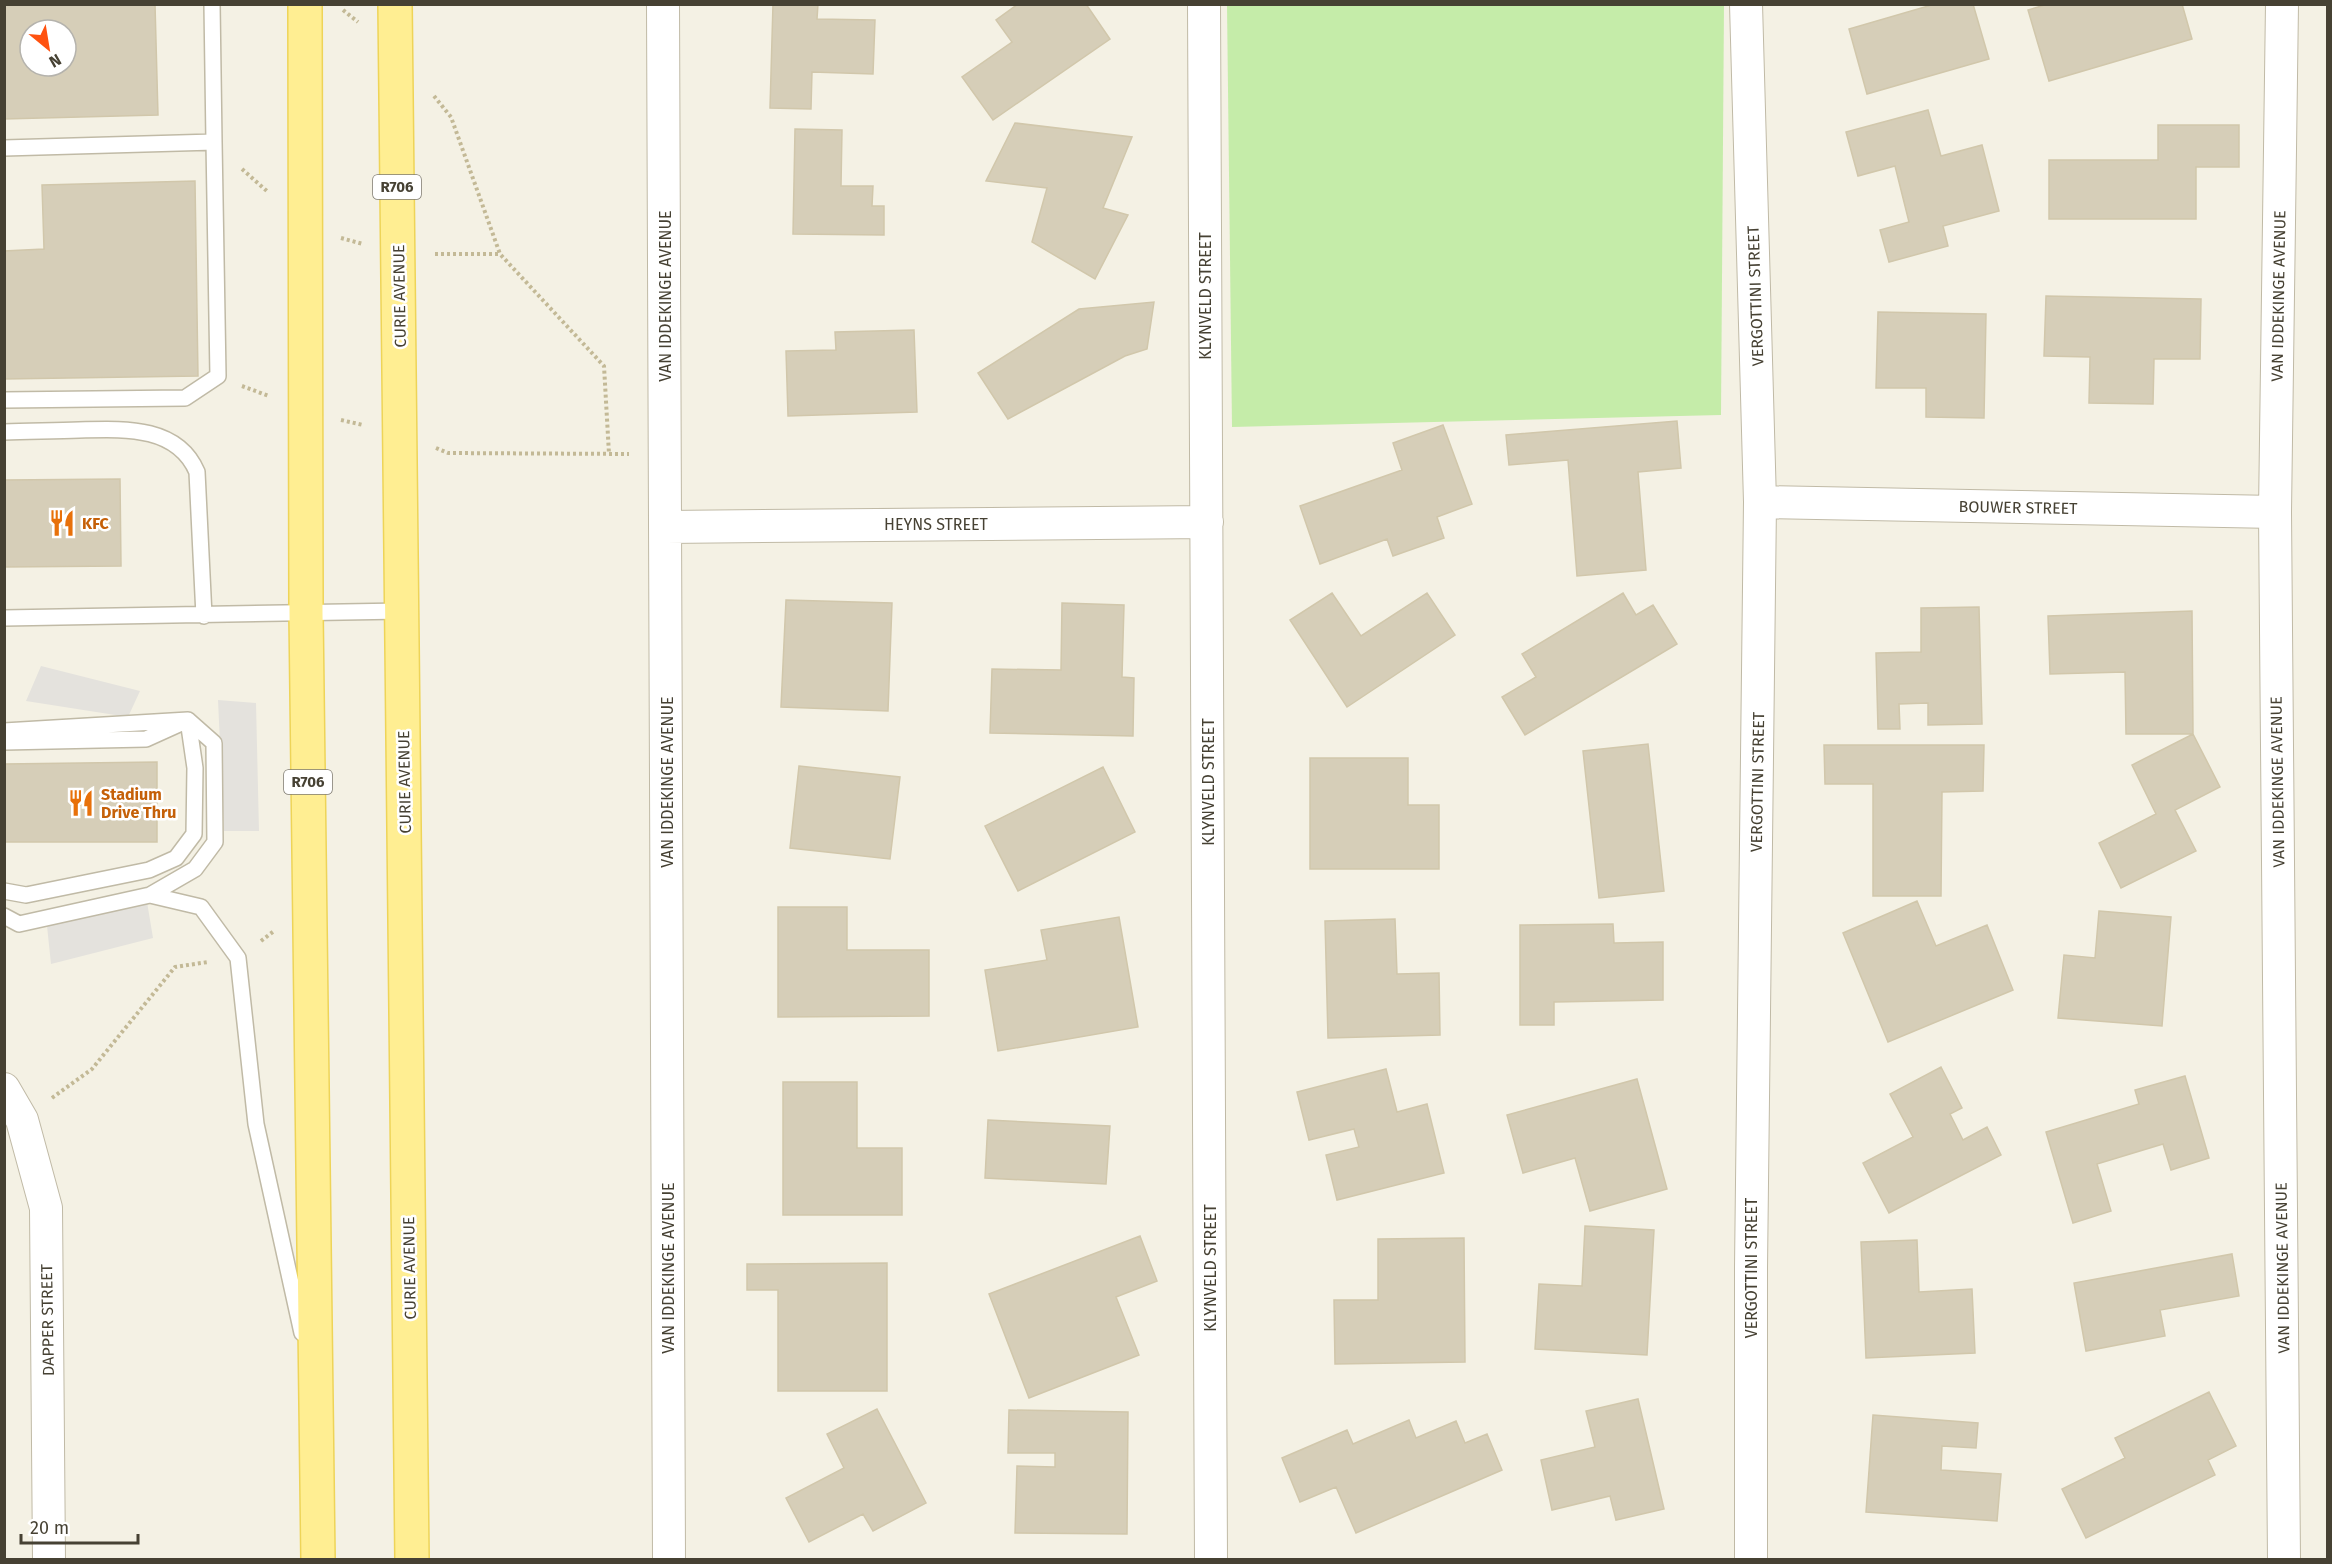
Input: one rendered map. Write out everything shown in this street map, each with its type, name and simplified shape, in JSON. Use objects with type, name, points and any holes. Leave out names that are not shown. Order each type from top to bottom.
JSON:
[{"type":"main road","name":"R706","points":[[305,4],[306,613],[318,1560]]},
{"type":"main road","name":"CURIE AVENUE","points":[[395,4],[412,1560]]},
{"type":"street","name":"VAN IDDEKINGE AVENUE","points":[[663,4],[669,1560]]},
{"type":"street","name":"KLYNVELD STREET","points":[[1204,4],[1211,1560]]},
{"type":"street","name":"VERGOTTINI STREET","points":[[1746,4],[1760,502],[1751,1268],[1751,1560]]},
{"type":"street","name":"VAN IDDEKINGE AVENUE","points":[[2282,4],[2275,512],[2284,1560]]},
{"type":"street","name":"BOUWER STREET","points":[[1760,502],[2275,512]]},
{"type":"street","name":"HEYNS STREET","points":[[666,526],[1207,522]]},
{"type":"street","name":"DAPPER STREET","points":[[4,1089],[22,1120],[46,1208],[49,1560]]},
{"type":"lane","points":[[4,400],[185,398],[218,376],[212,4]]},
{"type":"lane","points":[[4,148],[214,142]]},
{"type":"lane","points":[[4,432],[126,429],[146,432],[166,439],[185,453],[197,472],[204,616]]},
{"type":"lane","points":[[4,618],[402,611]]},
{"type":"lane","points":[[4,730],[188,720],[213,743],[215,842],[195,869],[150,895],[20,924],[4,916]]},
{"type":"lane","points":[[4,742],[146,739],[188,720]]},
{"type":"lane","points":[[4,891],[26,896],[149,870],[176,858],[194,834],[195,768],[188,720]]},
{"type":"lane","points":[[150,895],[201,907],[238,958],[256,1124],[316,1394]]},
{"type":"path","points":[[335,4],[396,50],[451,117],[500,254],[604,366],[609,454]]},
{"type":"path","points":[[214,142],[305,227],[398,254],[500,254]]},
{"type":"path","points":[[22,1120],[92,1069],[175,967],[238,958],[310,904]]},
{"type":"green space","points":[[1227,5],[1724,5],[1721,415],[1232,427]]},
{"type":"shaded area","points":[[41,666],[140,691],[128,717],[26,701]]},
{"type":"shaded area","points":[[218,700],[256,703],[259,831],[224,831]]},
{"type":"shaded area","points":[[147,902],[153,938],[51,964],[47,926]]},
{"type":"building","points":[[4,4],[155,4],[158,115],[4,119]]},
{"type":"building","points":[[773,4],[818,4],[817,19],[875,20],[873,74],[812,72],[811,109],[770,108]]},
{"type":"building","points":[[1018,4],[1086,4],[1110,39],[993,120],[962,77],[1012,42],[996,20]]},
{"type":"building","points":[[1935,4],[1973,4],[1989,59],[1867,94],[1849,29]]},
{"type":"building","points":[[2048,4],[2182,4],[2192,39],[2049,81],[2028,10]]},
{"type":"building","points":[[1928,110],[1941,156],[1982,145],[1999,211],[1943,226],[1948,246],[1889,262],[1880,230],[1909,222],[1895,166],[1858,176],[1846,132]]},
{"type":"building","points":[[1015,123],[1132,137],[1103,208],[1128,215],[1095,279],[1032,242],[1047,188],[986,181]]},
{"type":"building","points":[[2158,125],[2239,125],[2239,167],[2196,167],[2196,219],[2049,219],[2049,160],[2158,160]]},
{"type":"building","points":[[795,129],[842,130],[841,186],[873,186],[872,206],[884,206],[884,235],[793,234]]},
{"type":"building","points":[[195,181],[198,376],[4,379],[4,251],[44,249],[42,185]]},
{"type":"building","points":[[2046,296],[2201,299],[2200,359],[2154,359],[2153,404],[2089,403],[2090,357],[2044,356]]},
{"type":"building","points":[[1154,302],[1147,349],[1125,356],[1008,419],[978,373],[1079,309]]},
{"type":"building","points":[[1878,312],[1986,314],[1984,418],[1926,417],[1926,388],[1876,388]]},
{"type":"building","points":[[914,330],[917,412],[788,416],[786,351],[836,350],[835,332]]},
{"type":"building","points":[[1677,421],[1681,468],[1638,472],[1646,570],[1577,576],[1568,460],[1509,465],[1506,435]]},
{"type":"building","points":[[1443,425],[1472,504],[1437,517],[1444,538],[1393,556],[1387,539],[1320,564],[1300,506],[1402,470],[1393,443]]},
{"type":"building","name":"KFC","points":[[120,479],[121,566],[4,567],[4,480]]},
{"type":"building","points":[[1332,593],[1361,636],[1427,593],[1455,635],[1347,707],[1290,620]]},
{"type":"building","points":[[1623,593],[1636,615],[1653,605],[1677,644],[1525,735],[1502,697],[1536,677],[1522,654]]},
{"type":"building","points":[[786,600],[892,603],[888,711],[781,707]]},
{"type":"building","points":[[1062,603],[1124,605],[1122,677],[1134,678],[1133,736],[990,733],[992,669],[1061,670]]},
{"type":"building","points":[[1979,607],[1982,724],[1928,725],[1928,703],[1899,704],[1900,729],[1878,729],[1876,653],[1921,652],[1921,608]]},
{"type":"building","points":[[2192,611],[2193,734],[2126,734],[2125,672],[2050,674],[2048,616]]},
{"type":"building","points":[[2193,734],[2220,787],[2175,810],[2196,851],[2121,888],[2099,843],[2156,814],[2132,765]]},
{"type":"building","points":[[1648,744],[1664,891],[1599,898],[1583,751]]},
{"type":"building","points":[[1824,745],[1984,745],[1983,791],[1942,792],[1941,896],[1873,896],[1873,784],[1825,784]]},
{"type":"building","points":[[1310,758],[1408,758],[1408,805],[1439,805],[1439,869],[1310,869]]},
{"type":"building","name":"Stadium Drive Thru","points":[[157,762],[157,842],[4,842],[4,764]]},
{"type":"building","points":[[799,766],[900,777],[890,859],[790,848]]},
{"type":"building","points":[[1103,767],[1135,832],[1018,891],[985,826]]},
{"type":"building","points":[[1917,901],[1936,946],[1987,925],[2013,990],[1888,1042],[1843,933]]},
{"type":"building","points":[[778,907],[847,907],[847,950],[929,950],[929,1016],[778,1017]]},
{"type":"building","points":[[2099,911],[2171,917],[2162,1026],[2058,1018],[2064,955],[2095,958]]},
{"type":"building","points":[[1119,917],[1138,1027],[998,1051],[985,970],[1047,960],[1041,930]]},
{"type":"building","points":[[1395,919],[1397,974],[1439,973],[1440,1035],[1328,1038],[1325,921]]},
{"type":"building","points":[[1613,924],[1614,943],[1663,942],[1663,1000],[1554,1002],[1554,1025],[1520,1025],[1520,925]]},
{"type":"building","points":[[1941,1067],[1962,1108],[1950,1114],[1963,1140],[1987,1127],[2001,1155],[1889,1213],[1863,1163],[1913,1137],[1890,1094]]},
{"type":"building","points":[[1386,1069],[1397,1112],[1427,1104],[1444,1173],[1337,1200],[1326,1155],[1359,1147],[1354,1129],[1309,1140],[1297,1092]]},
{"type":"building","points":[[2185,1076],[2209,1158],[2171,1170],[2163,1144],[2097,1164],[2111,1211],[2073,1223],[2046,1132],[2139,1104],[2135,1090]]},
{"type":"building","points":[[1637,1079],[1667,1189],[1590,1211],[1575,1158],[1523,1173],[1507,1115]]},
{"type":"building","points":[[783,1082],[857,1082],[857,1148],[902,1148],[902,1215],[783,1215]]},
{"type":"building","points":[[988,1120],[1110,1126],[1106,1184],[985,1178]]},
{"type":"building","points":[[1585,1226],[1654,1230],[1647,1355],[1535,1349],[1539,1284],[1582,1286]]},
{"type":"building","points":[[1140,1236],[1157,1281],[1116,1297],[1139,1355],[1029,1398],[989,1294]]},
{"type":"building","points":[[1464,1238],[1465,1362],[1335,1364],[1334,1300],[1378,1300],[1378,1239]]},
{"type":"building","points":[[1917,1240],[1919,1292],[1972,1289],[1975,1353],[1866,1358],[1861,1242]]},
{"type":"building","points":[[2232,1254],[2239,1296],[2160,1310],[2165,1336],[2086,1351],[2074,1283]]},
{"type":"building","points":[[887,1263],[887,1391],[778,1391],[778,1290],[747,1290],[747,1264]]},
{"type":"building","points":[[2209,1392],[2236,1446],[2208,1460],[2215,1475],[2086,1538],[2062,1489],[2125,1458],[2115,1438]]},
{"type":"building","points":[[1638,1399],[1664,1509],[1616,1520],[1610,1496],[1552,1510],[1541,1460],[1595,1447],[1586,1411]]},
{"type":"building","points":[[877,1409],[926,1503],[873,1531],[863,1514],[809,1542],[786,1498],[844,1468],[827,1434]]},
{"type":"building","points":[[1009,1410],[1128,1412],[1127,1534],[1015,1533],[1017,1466],[1055,1467],[1055,1453],[1008,1453]]},
{"type":"building","points":[[1873,1415],[1978,1423],[1976,1448],[1942,1446],[1941,1470],[2001,1474],[1997,1521],[1866,1512]]},
{"type":"building","points":[[1409,1420],[1416,1438],[1456,1421],[1465,1443],[1487,1434],[1502,1470],[1356,1533],[1336,1487],[1300,1502],[1282,1458],[1347,1430],[1353,1444]]},
{"type":"place","name":"KFC","points":[[62,523]]},
{"type":"place","name":"Stadium Drive Thru","points":[[81,803]]}]
